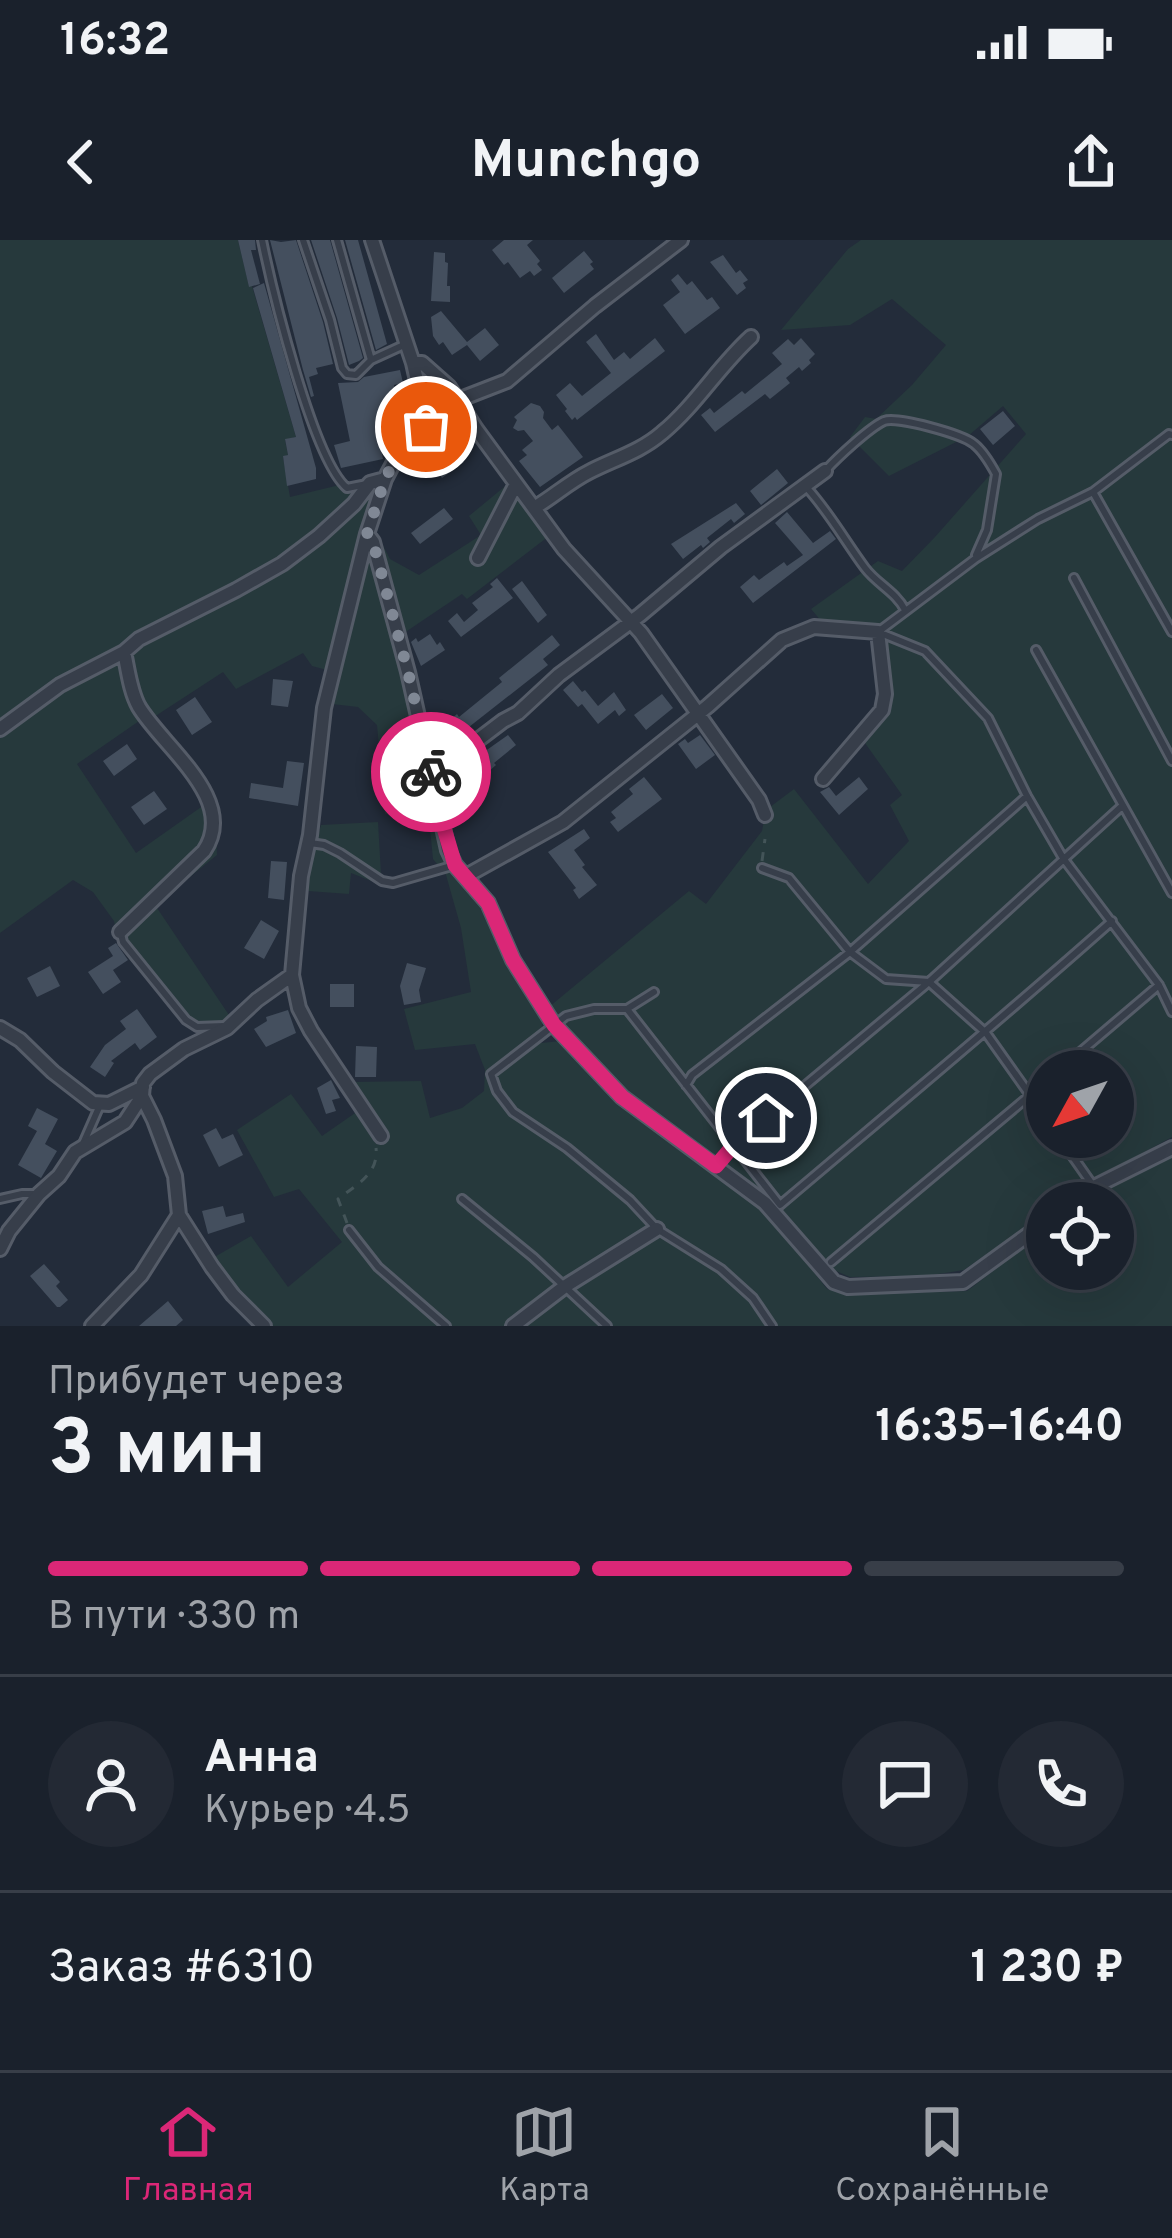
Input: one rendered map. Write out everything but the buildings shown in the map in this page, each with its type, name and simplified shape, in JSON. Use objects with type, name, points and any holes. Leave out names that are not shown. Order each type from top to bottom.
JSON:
[{"type":"street","points":[[372,240],[420,394],[412,428],[385,479],[367,534],[324,709],[292,974],[299,1009],[349,1084],[378,1142]]},
{"type":"street","points":[[458,400],[507,381],[681,240]]},
{"type":"street","points":[[534,508],[592,470],[634,453],[660,435],[751,337]]},
{"type":"street","points":[[413,363],[432,370],[458,400],[564,549],[630,621],[765,814]]},
{"type":"street","points":[[431,769],[518,713],[721,547],[825,471]]},
{"type":"street","points":[[0,729],[60,685],[282,564],[354,504],[370,483],[385,479]]},
{"type":"street","points":[[478,558],[516,484]]},
{"type":"street","points":[[367,534],[373,542],[455,865],[488,903],[513,960],[554,1025],[622,1097],[765,1203],[835,1282],[848,1287],[963,1282],[1026,1236]]},
{"type":"street","points":[[466,876],[563,822],[782,640],[814,627],[878,632],[886,694],[882,710],[824,779]]},
{"type":"street","points":[[120,932],[204,850],[214,826],[213,812],[193,773],[135,700],[124,652]]},
{"type":"street","points":[[0,1249],[69,1158],[125,1122],[150,1074],[227,1028],[292,974]]},
{"type":"street","points":[[0,1028],[100,1106],[142,1091]]},
{"type":"street","points":[[142,1091],[175,1176],[179,1215],[212,1268],[264,1326]]},
{"type":"street","points":[[1104,1182],[1172,1148]]},
{"type":"street","points":[[92,1326],[141,1275],[179,1215]]},
{"type":"street","points":[[513,1326],[564,1287],[657,1229]]},
{"type":"lane","points":[[262,240],[277,307],[326,456],[347,488],[370,483]]},
{"type":"lane","points":[[303,240],[347,374],[356,375],[371,360],[406,344]]},
{"type":"lane","points":[[337,240],[371,360]]},
{"type":"lane","points":[[825,471],[843,451],[883,422],[898,418],[949,431],[973,443],[996,474],[987,530],[975,559]]},
{"type":"lane","points":[[1172,435],[1093,492],[1038,518],[975,559],[878,632],[925,651],[988,718],[1063,858],[1159,985],[1172,1012]]},
{"type":"lane","points":[[805,485],[865,568],[898,597],[905,610]]},
{"type":"lane","points":[[1093,492],[1172,632]]},
{"type":"lane","points":[[1074,578],[1172,761]]},
{"type":"lane","points":[[1036,650],[1172,893]]},
{"type":"lane","points":[[686,1085],[692,1075],[850,952],[1027,796]]},
{"type":"lane","points":[[716,1166],[734,1145],[929,982],[1122,806]]},
{"type":"lane","points":[[309,843],[324,845],[393,883],[455,865]]},
{"type":"lane","points":[[762,868],[790,878],[850,952],[886,979],[929,982],[986,1033],[1026,1089]]},
{"type":"lane","points":[[627,1009],[780,1204],[1112,921]]},
{"type":"lane","points":[[120,932],[123,942],[186,1020],[197,1027],[227,1028]]},
{"type":"lane","points":[[1083,1050],[1159,985]]},
{"type":"lane","points":[[654,992],[627,1009],[594,1009],[566,1016],[491,1074],[496,1091],[513,1112],[567,1148],[657,1229],[721,1269],[754,1298],[772,1326]]},
{"type":"lane","points":[[186,1020],[195,1045]]},
{"type":"lane","points":[[831,1262],[1026,1098]]},
{"type":"lane","points":[[82,1146],[100,1106]]},
{"type":"lane","points":[[0,1198],[39,1194]]},
{"type":"lane","points":[[462,1199],[607,1326]]},
{"type":"lane","points":[[349,1231],[378,1267],[446,1326]]},
{"type":"path","points":[[762,868],[765,839]]},
{"type":"path","points":[[349,1231],[338,1199],[373,1171],[378,1142]]},
{"type":"shaded area","points":[[0,240],[238,240],[296,437],[285,440],[288,455],[283,457],[290,497],[356,481],[358,489],[374,489],[327,670],[312,666],[303,653],[236,689],[223,672],[77,764],[136,853],[204,805],[216,835],[217,855],[155,905],[231,1018],[223,1022],[193,1020],[175,1008],[118,940],[114,921],[93,892],[73,880],[0,933]]},
{"type":"shaded area","points":[[861,240],[1172,240],[1172,1137],[1134,1158],[1134,1050],[1026,1050],[1026,1158],[1133,1158],[1090,1182],[1026,1182],[1026,1227],[964,1270],[926,1276],[850,1277],[829,1268],[769,1199],[625,1092],[549,1007],[689,891],[706,904],[762,831],[766,810],[794,789],[868,884],[909,841],[890,805],[902,795],[865,743],[886,708],[889,685],[884,644],[871,636],[829,630],[811,609],[878,561],[902,571],[1026,434],[1003,406],[968,436],[889,476],[850,437],[865,417],[876,419],[912,385],[946,345],[892,299],[850,325],[781,330],[848,249]]},
{"type":"shaded area","points":[[509,483],[549,536],[467,599],[462,594],[401,635],[377,541],[390,559],[419,575],[481,535],[469,516]]},
{"type":"shaded area","points":[[369,547],[447,861],[482,903],[533,1000],[542,1023],[541,1043],[561,1041],[763,1207],[827,1289],[847,1294],[967,1291],[1026,1246],[1026,1290],[1134,1290],[1134,1182],[1117,1182],[1172,1154],[1172,1326],[270,1326],[211,1259],[251,1236],[288,1287],[342,1242],[299,1189],[274,1197],[237,1130],[291,1094],[322,1136],[358,1111],[352,1082],[421,1081],[430,1118],[462,1108],[484,1091],[485,1070],[475,1044],[415,1050],[404,1009],[471,992],[446,875],[433,859],[428,809],[385,814],[377,725],[358,707],[332,704]]},
{"type":"shaded area","points":[[378,822],[381,874],[374,882],[351,873],[349,894],[308,891],[321,825]]},
{"type":"way so far","points":[[426,427],[412,428],[385,479],[367,534],[408,672],[431,772]]},
{"type":"route","points":[[431,772],[455,865],[488,903],[513,960],[554,1025],[622,1097],[716,1166],[766,1118]]}]
